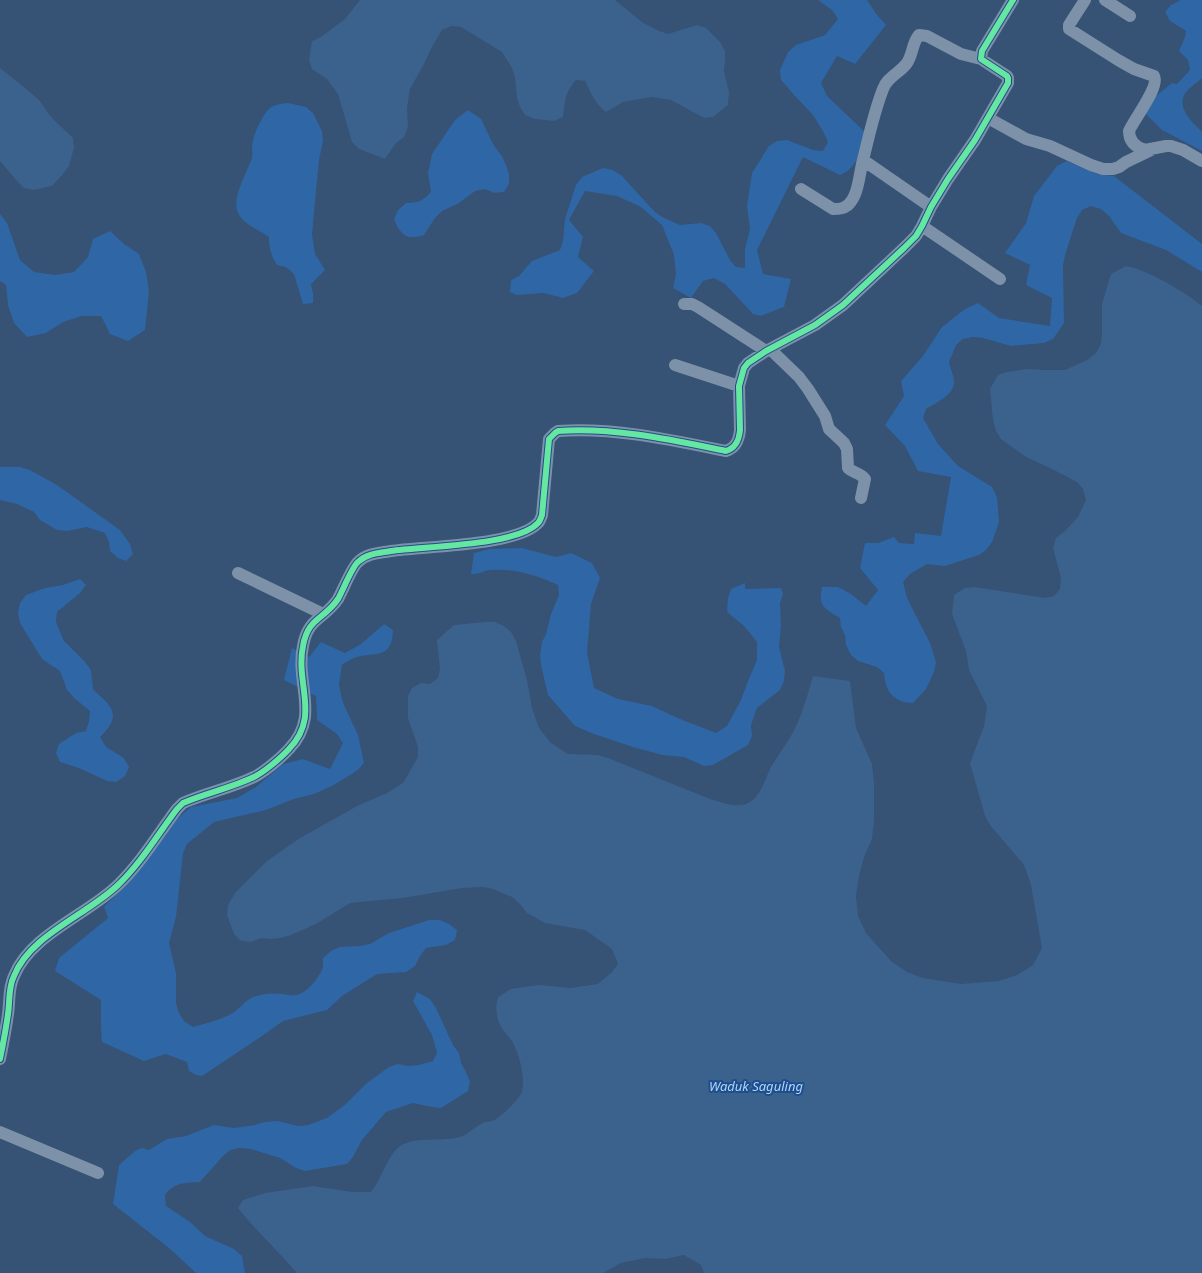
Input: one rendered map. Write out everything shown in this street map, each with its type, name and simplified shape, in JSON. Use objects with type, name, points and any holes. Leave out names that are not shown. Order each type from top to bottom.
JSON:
[{"type":"street","points":[[981,59],[982,51],[1013,0]]},
{"type":"street","points":[[1085,0],[1069,25],[1069,29],[1118,60],[1134,69],[1154,76],[1155,78],[1152,90],[1129,131],[1129,136],[1136,145],[1145,150],[1151,150]]},
{"type":"street","points":[[1104,0],[1130,16]]},
{"type":"street","points":[[0,1059],[8,1013],[11,984],[14,975],[28,953],[50,934],[100,900],[118,885],[131,871],[183,803],[256,776],[289,750],[298,738],[304,726],[306,713],[306,701],[302,687],[302,647],[307,631],[312,623],[332,607],[345,587],[356,563],[369,555],[409,548],[450,546],[499,540],[523,532],[535,526],[542,515],[549,439],[558,431],[609,432],[726,451],[730,450],[735,445],[739,437],[739,386],[744,368],[748,363],[768,350],[815,325],[843,305],[916,236],[948,179],[976,140],[1006,86],[1007,76],[981,59],[961,54],[927,36],[919,35],[906,64],[901,70],[891,76],[883,88],[854,196],[848,205],[844,208],[833,209],[801,189]]},
{"type":"street","points":[[988,118],[1026,139],[1050,146],[1103,169],[1113,170],[1119,168],[1131,159],[1151,150],[1166,146],[1183,150],[1202,161]]},
{"type":"street","points":[[863,160],[932,207]]},
{"type":"street","points":[[922,226],[1000,279]]},
{"type":"street","points":[[684,304],[692,304],[698,307],[768,350],[799,377],[824,416],[829,429],[847,449],[848,468],[865,479],[861,498]]},
{"type":"street","points":[[675,365],[739,386]]},
{"type":"street","points":[[238,573],[323,614]]},
{"type":"street","points":[[0,1132],[98,1173]]},
{"type":"shaded area","points":[[818,0],[867,0],[886,25],[855,64],[837,56],[821,83],[827,96],[866,133],[858,158],[851,168],[840,175],[803,157],[757,250],[763,274],[791,279],[784,307],[761,316],[753,314],[725,284],[714,278],[703,281],[691,298],[673,288],[676,274],[674,255],[662,225],[641,207],[617,196],[585,191],[569,220],[583,237],[578,257],[594,271],[577,293],[563,298],[544,293],[517,295],[510,292],[511,280],[519,276],[532,261],[560,250],[563,241],[565,219],[576,185],[582,177],[603,168],[613,170],[622,176],[654,211],[662,217],[680,225],[701,223],[710,226],[716,233],[730,260],[736,267],[745,268],[745,249],[750,229],[747,206],[752,173],[769,146],[777,141],[787,140],[813,150],[823,151],[828,142],[813,115],[781,80],[780,70],[788,52],[796,45],[825,35],[838,19],[832,10]]},
{"type":"shaded area","points":[[1181,0],[1202,0],[1202,78],[1187,91],[1182,102],[1183,108],[1189,119],[1202,132],[1202,151],[1162,130],[1145,113],[1156,96],[1172,83],[1177,84],[1190,70],[1188,60],[1179,51],[1186,31],[1170,21],[1165,12],[1171,5]]},
{"type":"shaded area","points":[[288,103],[306,107],[313,113],[322,131],[323,141],[319,160],[312,234],[315,254],[325,270],[311,284],[313,303],[303,304],[294,274],[286,267],[277,265],[273,258],[269,237],[240,217],[236,207],[238,193],[252,158],[252,146],[260,122],[270,108]]},
{"type":"shaded area","points":[[468,110],[481,119],[493,144],[502,156],[509,174],[509,184],[504,192],[494,193],[485,189],[475,191],[459,203],[442,211],[435,218],[424,235],[409,237],[402,233],[394,219],[398,210],[406,203],[417,202],[425,198],[431,192],[428,173],[432,154],[455,120]]},
{"type":"shaded area","points":[[1067,161],[1097,174],[1114,176],[1202,244],[1202,272],[1166,250],[1121,233],[1109,216],[1101,209],[1091,206],[1082,210],[1077,218],[1065,255],[1063,265],[1064,323],[1053,339],[1044,343],[1011,346],[983,338],[973,337],[963,339],[956,345],[949,362],[954,379],[953,386],[944,398],[926,409],[923,418],[938,444],[958,466],[992,487],[997,497],[999,522],[992,542],[986,550],[979,555],[945,566],[927,564],[910,574],[903,582],[907,598],[930,643],[936,662],[934,672],[926,689],[913,703],[901,701],[892,695],[886,685],[884,673],[877,667],[858,661],[851,655],[846,645],[840,618],[826,609],[822,603],[822,587],[838,587],[851,594],[866,606],[878,590],[860,568],[865,543],[878,543],[894,537],[899,543],[914,544],[915,533],[941,536],[951,477],[918,471],[905,446],[885,425],[904,396],[901,381],[923,356],[942,327],[965,309],[978,303],[999,318],[1050,326],[1052,298],[1026,285],[1030,265],[1005,253],[1026,223],[1034,196],[1057,166]]},
{"type":"shaded area","points":[[0,214],[7,223],[20,260],[34,272],[55,275],[74,272],[88,257],[93,239],[110,231],[124,244],[139,254],[146,272],[149,292],[145,330],[128,341],[110,334],[101,316],[82,316],[63,322],[46,333],[27,337],[14,323],[8,305],[6,285],[0,281]]},
{"type":"shaded area","points":[[0,467],[20,467],[30,470],[57,485],[120,530],[130,544],[133,554],[126,561],[118,558],[110,551],[109,542],[105,533],[87,527],[67,531],[57,530],[40,520],[34,512],[17,504],[0,500]]},
{"type":"shaded area","points":[[522,548],[556,557],[571,553],[592,563],[600,578],[591,604],[587,653],[594,688],[618,699],[652,706],[716,733],[727,726],[741,700],[757,660],[757,642],[744,626],[727,612],[728,598],[731,589],[745,583],[745,589],[781,588],[783,594],[780,603],[781,626],[779,647],[785,671],[784,681],[780,690],[757,708],[751,725],[752,736],[748,745],[713,765],[704,766],[684,757],[662,755],[633,747],[575,726],[548,695],[541,665],[540,655],[542,642],[559,595],[558,585],[533,575],[516,571],[489,570],[471,574],[474,553],[489,549]]},
{"type":"shaded area","points":[[80,579],[86,585],[80,593],[57,612],[56,622],[64,641],[91,670],[93,689],[107,703],[112,711],[112,721],[107,730],[100,737],[106,747],[124,758],[129,767],[125,776],[116,782],[107,781],[79,768],[60,762],[56,753],[59,744],[76,733],[86,731],[90,711],[67,690],[60,671],[42,659],[20,623],[18,613],[20,603],[26,595],[45,588],[63,585]]},
{"type":"shaded area","points":[[384,624],[393,630],[392,641],[384,652],[358,657],[342,665],[339,685],[341,695],[358,735],[364,763],[358,770],[332,786],[314,794],[294,799],[266,810],[214,822],[187,844],[183,853],[176,917],[169,943],[176,973],[176,1003],[179,1013],[184,1021],[193,1027],[227,1016],[253,997],[268,994],[300,994],[309,988],[319,975],[323,967],[323,958],[331,951],[340,947],[370,944],[389,933],[429,920],[440,920],[457,930],[455,940],[446,945],[426,948],[415,966],[406,972],[377,974],[342,996],[327,1010],[283,1021],[202,1076],[196,1075],[189,1071],[187,1062],[166,1054],[144,1061],[102,1042],[101,1000],[55,971],[59,958],[108,918],[104,907],[138,871],[173,822],[191,807],[237,798],[256,787],[283,764],[303,759],[330,769],[343,743],[337,734],[317,720],[316,696],[284,680],[292,648],[309,657],[321,642],[345,653],[361,644]]},
{"type":"shaded area","points":[[417,992],[430,999],[436,1008],[453,1045],[459,1053],[461,1063],[470,1082],[468,1091],[441,1108],[413,1103],[386,1112],[362,1140],[353,1157],[347,1164],[305,1171],[296,1168],[280,1158],[251,1149],[239,1148],[230,1150],[223,1156],[200,1182],[176,1185],[165,1195],[166,1206],[190,1222],[205,1236],[234,1249],[242,1256],[245,1273],[196,1273],[169,1248],[113,1204],[119,1165],[135,1151],[142,1148],[149,1150],[167,1139],[186,1136],[214,1125],[234,1128],[264,1122],[278,1121],[298,1126],[308,1125],[327,1118],[346,1104],[367,1083],[389,1067],[398,1064],[408,1066],[419,1065],[433,1061],[437,1053],[432,1035],[413,1001]]},
{"type":"water","points":[[360,0],[615,0],[642,22],[668,34],[697,25],[706,28],[720,42],[725,51],[724,71],[729,92],[728,105],[713,117],[704,118],[671,100],[651,97],[623,102],[606,112],[596,102],[585,81],[576,80],[572,84],[565,101],[563,117],[554,121],[535,119],[525,115],[520,107],[512,68],[502,52],[461,27],[451,26],[442,30],[410,89],[407,108],[408,127],[404,137],[396,143],[385,159],[359,149],[352,142],[338,94],[327,79],[312,69],[309,60],[312,41],[321,37],[345,19]]},
{"type":"water","points":[[0,68],[39,100],[51,117],[73,138],[74,148],[69,166],[52,186],[34,190],[24,188],[0,161]]},
{"type":"water","name":"Waduk Saguling","points":[[1126,266],[1166,282],[1202,306],[1202,1273],[704,1273],[701,1265],[684,1255],[665,1259],[645,1258],[621,1263],[603,1273],[297,1273],[238,1208],[243,1200],[265,1193],[313,1186],[352,1192],[371,1192],[388,1161],[400,1146],[413,1141],[460,1137],[480,1124],[496,1119],[518,1099],[523,1085],[518,1054],[512,1042],[500,1025],[497,1017],[496,1007],[498,997],[511,989],[530,986],[540,985],[570,988],[598,984],[612,972],[618,964],[612,949],[585,930],[545,923],[527,913],[512,897],[493,889],[483,887],[462,888],[403,898],[350,903],[316,924],[281,938],[261,938],[251,942],[241,941],[234,934],[227,915],[228,905],[235,893],[267,861],[300,838],[359,805],[387,793],[403,783],[418,757],[418,747],[408,718],[408,696],[412,688],[421,683],[430,684],[438,678],[440,669],[437,640],[454,625],[495,622],[504,626],[511,632],[516,641],[527,680],[532,708],[539,728],[551,743],[568,754],[598,755],[608,758],[710,799],[732,805],[746,804],[755,798],[771,767],[796,727],[813,676],[850,681],[856,728],[872,764],[874,783],[874,820],[872,839],[864,857],[856,896],[858,916],[866,933],[891,961],[907,972],[923,978],[961,984],[999,981],[1017,975],[1033,965],[1042,948],[1031,885],[1024,865],[990,825],[985,816],[970,763],[984,726],[987,706],[969,670],[966,651],[952,614],[954,595],[965,588],[975,587],[1045,598],[1054,596],[1060,589],[1061,578],[1053,548],[1056,538],[1078,517],[1086,500],[1083,489],[1077,482],[1026,457],[1001,439],[996,431],[993,420],[990,389],[998,375],[1026,369],[1065,370],[1087,360],[1096,353],[1101,344],[1102,304],[1111,274]]},
{"type":"cycle path","points":[[0,1059],[9,1009],[12,981],[22,962],[33,949],[60,926],[91,906],[118,885],[134,867],[183,803],[258,775],[282,756],[298,737],[304,724],[305,712],[301,660],[305,637],[313,624],[333,606],[353,569],[362,559],[374,554],[391,551],[491,541],[527,531],[538,523],[542,515],[549,439],[558,431],[579,430],[643,435],[726,451],[735,446],[740,430],[739,386],[744,368],[748,363],[766,351],[815,325],[843,305],[916,236],[931,207],[975,140],[1008,83],[1007,76],[981,59],[982,51],[1013,0]]}]
